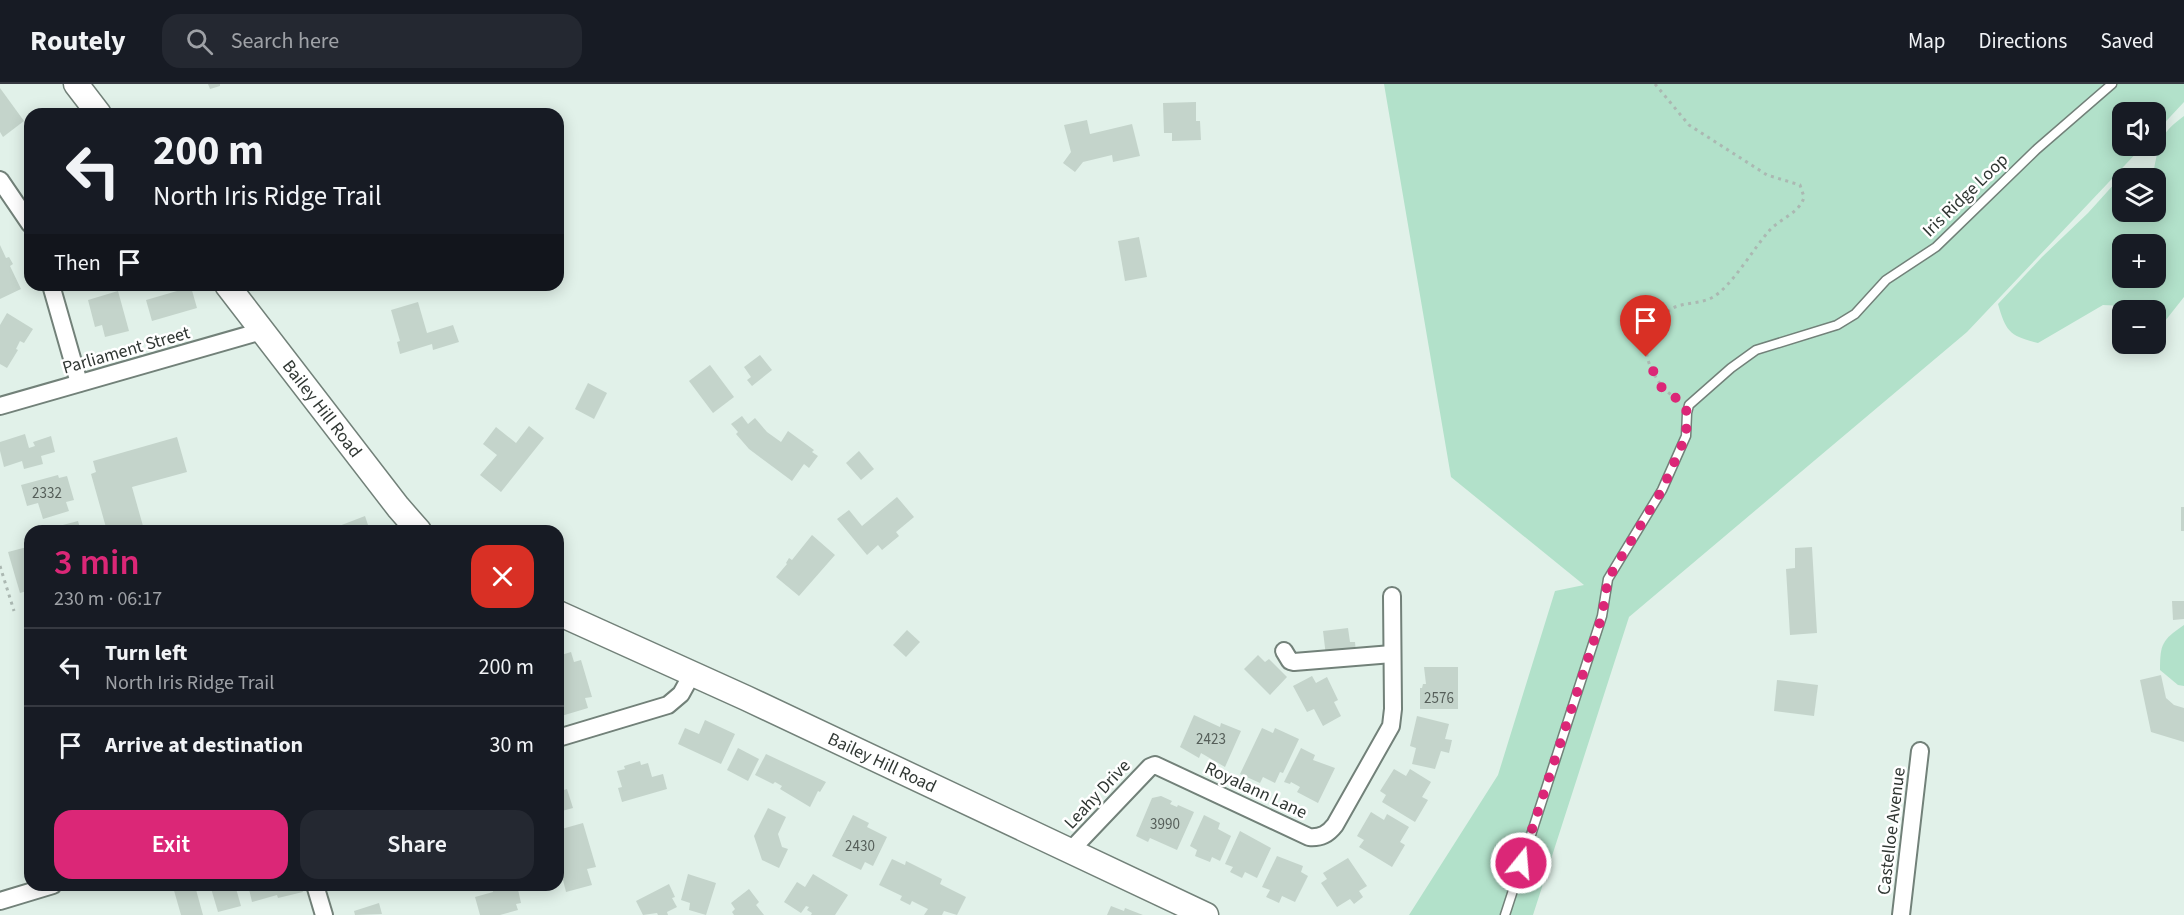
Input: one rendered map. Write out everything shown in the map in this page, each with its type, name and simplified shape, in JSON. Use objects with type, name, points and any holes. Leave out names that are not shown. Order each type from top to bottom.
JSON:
[{"type":"main road","points":[[76,84],[94,108]]},
{"type":"main road","name":"Bailey Hill Road","points":[[232,291],[414,525]]},
{"type":"main road","name":"Bailey Hill Road","points":[[564,616],[1071,850],[1206,915]]},
{"type":"street","points":[[0,180],[24,215]]},
{"type":"street","points":[[53,291],[79,383]]},
{"type":"street","name":"Parliament Street","points":[[0,406],[262,331]]},
{"type":"street","name":"Royalann Lane","points":[[1152,765],[1309,837],[1326,839],[1391,726],[1393,709],[1392,596]]},
{"type":"street","points":[[1284,651],[1290,661],[1294,662],[1392,654]]},
{"type":"street","points":[[564,736],[668,705],[681,694],[692,674]]},
{"type":"street","name":"Castelloe Avenue","points":[[1901,915],[1920,750]]},
{"type":"street","name":"Leahy Drive","points":[[1071,850],[1152,765]]},
{"type":"street","points":[[0,900],[32,891]]},
{"type":"street","points":[[317,891],[324,915]]},
{"type":"lane","name":"Iris Ridge Loop","points":[[1687,413],[1689,405],[1731,368],[1756,350],[1837,325],[1854,314],[1886,280],[1943,241],[2037,149],[2112,84]]},
{"type":"lane","points":[[1505,915],[1602,616],[1607,583],[1669,477],[1686,436],[1687,413]]},
{"type":"path","points":[[1654,84],[1689,124],[1767,175],[1800,185],[1804,193],[1801,204],[1772,228],[1744,264],[1713,297],[1673,308],[1656,322],[1648,334],[1647,362],[1663,390],[1684,403],[1687,413]]},
{"type":"path","points":[[0,566],[14,611]]},
{"type":"green space","points":[[1384,84],[2184,84],[2184,102],[2166,121],[2166,102],[2112,102],[2112,156],[2134,156],[2122,168],[2112,168],[2112,179],[1967,332],[1629,617],[1533,915],[1409,915],[1498,775],[1555,591],[1584,585],[1451,477]]},
{"type":"green space","points":[[2184,116],[2184,297],[2166,320],[2166,300],[2112,300],[2112,305],[2103,305],[2038,343],[2015,335],[2007,327],[1998,304],[2112,186],[2112,222],[2166,222],[2166,168],[2154,168],[2157,156],[2166,156],[2166,133]]},
{"type":"green space","points":[[2184,625],[2184,686],[2178,685],[2160,670],[2164,643]]},
{"type":"building","points":[[208,84],[220,84],[220,86],[210,89]]},
{"type":"building","points":[[0,88],[24,121],[3,137],[0,132]]},
{"type":"building","points":[[1196,102],[1196,121],[1200,121],[1201,140],[1172,141],[1172,133],[1164,133],[1163,103]]},
{"type":"building","points":[[1087,120],[1090,134],[1132,124],[1140,156],[1113,162],[1112,155],[1083,162],[1075,172],[1063,163],[1071,152],[1064,125]]},
{"type":"building","points":[[1139,237],[1147,277],[1125,281],[1118,241]]},
{"type":"building","points":[[0,245],[6,258],[9,257],[13,264],[10,266],[21,289],[0,299]]},
{"type":"building","points":[[118,291],[129,331],[105,337],[102,325],[95,327],[88,300]]},
{"type":"building","points":[[177,291],[192,291],[197,308],[152,321],[146,300]]},
{"type":"building","points":[[418,302],[427,333],[453,325],[459,342],[433,350],[432,344],[400,354],[397,342],[400,341],[391,310]]},
{"type":"building","points":[[7,313],[33,329],[24,343],[20,341],[16,349],[18,350],[7,368],[0,364],[0,325]]},
{"type":"building","points":[[760,355],[772,370],[752,386],[747,380],[751,377],[744,367]]},
{"type":"building","points":[[710,365],[734,397],[713,413],[689,381]]},
{"type":"building","points":[[588,383],[607,393],[594,419],[575,409]]},
{"type":"building","points":[[742,416],[748,424],[755,418],[767,432],[781,442],[788,431],[814,450],[812,452],[818,456],[809,468],[804,464],[792,481],[749,449],[736,434],[738,432],[731,424]]},
{"type":"building","points":[[529,426],[544,438],[501,492],[480,475],[497,455],[483,444],[496,427],[516,443]]},
{"type":"building","points":[[25,434],[29,448],[35,446],[33,442],[51,436],[55,452],[41,456],[43,464],[24,469],[22,461],[4,467],[0,442]]},
{"type":"building","points":[[177,437],[187,472],[132,487],[143,525],[105,525],[91,474],[96,472],[93,461]]},
{"type":"building","points":[[859,451],[874,469],[861,480],[846,463]]},
{"type":"building","points":[[58,475],[59,478],[67,476],[74,500],[66,502],[69,511],[43,519],[38,503],[27,506],[21,485]]},
{"type":"building","points":[[897,497],[914,517],[896,532],[899,536],[882,550],[878,545],[867,555],[837,519],[849,510],[862,526]]},
{"type":"building","points":[[2181,507],[2184,507],[2184,531],[2181,531]]},
{"type":"building","points":[[365,516],[368,525],[342,525]]},
{"type":"building","points":[[78,521],[79,525],[63,525]]},
{"type":"building","points":[[812,535],[835,555],[799,596],[776,577],[789,558],[792,560]]},
{"type":"building","points":[[1812,547],[1817,633],[1790,635],[1786,569],[1795,568],[1795,548]]},
{"type":"building","points":[[24,548],[24,592],[20,593],[8,552]]},
{"type":"building","points":[[2172,601],[2184,601],[2184,619],[2173,620]]},
{"type":"building","points":[[1348,628],[1350,642],[1355,642],[1356,653],[1326,656],[1323,631]]},
{"type":"building","points":[[907,630],[920,642],[906,657],[893,645]]},
{"type":"building","points":[[571,652],[574,662],[581,660],[592,697],[585,698],[588,708],[564,715],[564,654]]},
{"type":"building","points":[[1258,655],[1265,662],[1269,659],[1287,677],[1270,695],[1244,669]]},
{"type":"building","points":[[1424,667],[1458,667],[1458,709],[1420,709],[1420,688],[1426,684]]},
{"type":"building","points":[[2161,675],[2166,698],[2174,705],[2184,708],[2184,742],[2151,732],[2140,680]]},
{"type":"building","points":[[1312,676],[1316,683],[1327,677],[1338,700],[1334,702],[1341,716],[1323,726],[1314,709],[1307,712],[1293,686]]},
{"type":"building","points":[[1777,680],[1818,685],[1814,716],[1774,711]]},
{"type":"building","points":[[1194,715],[1220,727],[1221,723],[1241,731],[1225,767],[1201,753],[1199,758],[1180,747]]},
{"type":"building","points":[[1417,716],[1449,724],[1445,739],[1452,740],[1449,753],[1441,751],[1435,769],[1412,764],[1416,748],[1410,746]]},
{"type":"building","points":[[705,720],[735,734],[721,764],[678,744],[685,728],[699,734]]},
{"type":"building","points":[[1262,728],[1273,733],[1275,728],[1299,739],[1283,773],[1280,772],[1275,783],[1263,777],[1260,783],[1240,774]]},
{"type":"building","points":[[738,748],[759,759],[748,781],[727,770]]},
{"type":"building","points":[[1301,748],[1315,755],[1313,760],[1335,768],[1318,803],[1297,792],[1300,787],[1291,782],[1290,784],[1284,782]]},
{"type":"building","points":[[766,754],[826,782],[820,792],[818,791],[810,807],[780,789],[782,786],[755,775]]},
{"type":"building","points":[[640,761],[641,765],[648,763],[652,777],[663,774],[667,789],[622,802],[618,788],[622,787],[617,771]]},
{"type":"building","points":[[1394,769],[1406,776],[1410,769],[1431,782],[1422,797],[1428,800],[1415,822],[1382,802],[1386,795],[1380,791]]},
{"type":"building","points":[[567,789],[573,808],[564,810],[564,790]]},
{"type":"building","points":[[1161,796],[1172,801],[1170,804],[1194,812],[1177,850],[1150,838],[1148,842],[1136,836],[1152,798]]},
{"type":"building","points":[[768,808],[786,817],[778,834],[782,847],[788,849],[779,868],[762,860],[754,836]]},
{"type":"building","points":[[1371,812],[1384,820],[1387,814],[1409,827],[1400,842],[1405,845],[1392,867],[1359,847],[1364,840],[1357,836]]},
{"type":"building","points":[[853,815],[869,823],[867,827],[887,837],[873,866],[865,862],[861,870],[832,856]]},
{"type":"building","points":[[1204,815],[1220,823],[1218,829],[1231,836],[1220,861],[1212,857],[1210,862],[1195,856],[1197,850],[1190,846]]},
{"type":"building","points":[[583,823],[596,867],[587,869],[592,885],[566,892],[564,884],[564,828]]},
{"type":"building","points":[[1240,831],[1271,848],[1257,878],[1245,872],[1242,878],[1230,872],[1233,867],[1225,864]]},
{"type":"building","points":[[1277,856],[1303,866],[1301,872],[1308,876],[1295,902],[1282,896],[1279,903],[1266,897],[1270,890],[1262,887]]},
{"type":"building","points":[[1348,858],[1367,886],[1359,891],[1363,897],[1354,904],[1350,899],[1337,907],[1321,883],[1327,879],[1323,873]]},
{"type":"building","points":[[892,859],[905,865],[906,861],[942,879],[940,884],[966,897],[957,915],[944,911],[942,915],[924,915],[928,909],[912,901],[910,905],[900,900],[902,896],[879,885]]},
{"type":"building","points":[[688,874],[716,883],[706,915],[689,910],[690,903],[681,900]]},
{"type":"building","points":[[813,874],[848,895],[835,915],[811,915],[812,913],[807,910],[809,907],[806,906],[801,913],[784,902],[797,882],[805,887]]},
{"type":"building","points":[[669,884],[677,907],[667,912],[668,915],[657,913],[643,915],[636,901]]},
{"type":"building","points":[[749,889],[759,902],[756,905],[764,915],[734,915],[732,912],[735,909],[731,903]]},
{"type":"building","points":[[174,891],[196,891],[203,915],[181,915]]},
{"type":"building","points":[[212,891],[237,891],[241,906],[218,912]]},
{"type":"building","points":[[249,891],[303,892],[278,898],[277,895],[252,902]]},
{"type":"building","points":[[518,891],[521,903],[516,904],[518,910],[500,915],[480,915],[475,897],[493,892]]},
{"type":"building","points":[[379,903],[382,914],[355,915],[354,911]]},
{"type":"building","points":[[1111,906],[1124,911],[1125,908],[1143,915],[1107,915]]},
{"type":"route","points":[[1521,863],[1602,616],[1608,579],[1662,490],[1686,436],[1687,413],[1684,403],[1663,390],[1646,357]]}]
